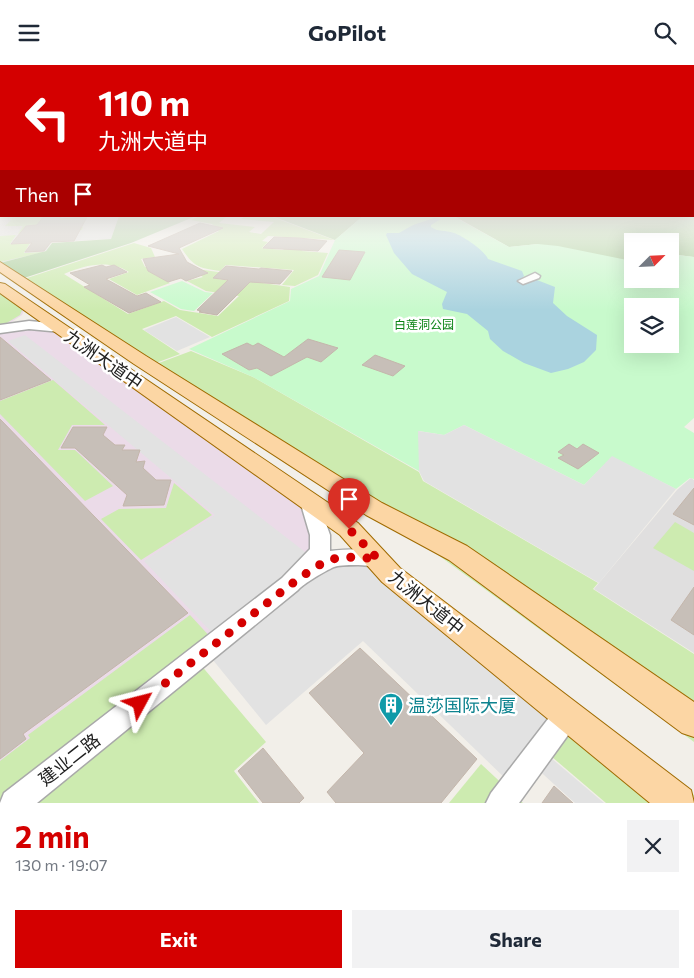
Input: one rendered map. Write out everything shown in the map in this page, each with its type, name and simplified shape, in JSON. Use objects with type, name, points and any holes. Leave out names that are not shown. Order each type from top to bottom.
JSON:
[{"type":"main road","name":"九洲大道中","points":[[0,265],[34,304],[61,328],[349,529],[391,575],[678,803]]},
{"type":"main road","name":"九洲大道中","points":[[0,287],[146,363],[374,509],[458,553],[694,721]]},
{"type":"street","points":[[523,281],[535,276]]},
{"type":"street","points":[[0,329],[23,315],[34,304]]},
{"type":"street","points":[[0,329],[29,325],[61,328]]},
{"type":"street","name":"建业二路","points":[[290,585],[320,551],[320,535],[309,501]]},
{"type":"street","name":"建业二路","points":[[14,803],[290,585],[331,559],[358,557],[378,559]]},
{"type":"street","points":[[501,803],[568,715]]},
{"type":"shaded area","points":[[0,241],[63,241],[52,242],[46,251],[0,263]]},
{"type":"shaded area","points":[[0,287],[26,306],[22,315],[2,328],[61,328],[309,502],[320,551],[14,803],[0,803]]},
{"type":"shaded area","points":[[176,317],[210,337],[177,351],[144,330]]},
{"type":"shaded area","points":[[25,335],[309,555],[216,637],[144,561],[215,515],[8,341]]},
{"type":"shaded area","points":[[464,425],[584,485],[612,456],[676,489],[599,583],[424,481],[419,471],[418,431],[444,435]]},
{"type":"shaded area","points":[[691,478],[694,480],[694,653],[594,589],[677,490]]},
{"type":"shaded area","points":[[332,562],[383,563],[570,705],[508,781],[363,641],[266,725],[208,654]]},
{"type":"shaded area","points":[[544,752],[604,803],[575,803],[534,766]]},
{"type":"green space","points":[[0,241],[12,241],[10,244],[30,243],[24,253],[44,252],[0,262]]},
{"type":"green space","points":[[135,241],[21,279],[0,263],[46,251],[52,243]]},
{"type":"green space","points":[[198,241],[265,241],[268,242],[262,248],[283,250],[288,245],[305,246],[302,251],[328,253],[318,275],[295,286],[282,285],[294,270],[226,265],[220,271],[207,269],[198,266],[190,260],[182,249]]},
{"type":"green space","name":"白莲洞公园","points":[[334,241],[499,241],[509,247],[538,244],[558,246],[624,259],[624,288],[679,288],[679,255],[694,257],[694,418],[684,427],[694,433],[694,479],[690,478],[676,489],[612,457],[584,485],[464,425],[444,435],[419,431],[419,471],[253,377],[189,349],[290,301],[291,289],[319,276]]},
{"type":"green space","points":[[499,241],[624,241],[624,288],[672,288],[675,298],[624,298],[624,339],[538,244],[509,247]]},
{"type":"green space","points":[[679,241],[694,241],[694,257],[679,255]]},
{"type":"green space","points":[[134,243],[151,248],[155,257],[141,259],[145,267],[158,265],[155,275],[170,283],[137,295],[109,279],[129,272],[121,268],[97,265],[80,268],[64,274],[128,314],[164,301],[180,310],[218,316],[239,296],[206,291],[187,281],[203,277],[196,273],[204,270],[225,273],[218,279],[240,282],[248,276],[263,283],[290,287],[289,301],[212,337],[176,316],[142,329],[180,354],[153,364],[24,279]]},
{"type":"green space","points":[[182,281],[205,292],[213,293],[194,311],[181,309],[150,292]]},
{"type":"green space","points":[[0,289],[24,306],[20,315],[0,327]]},
{"type":"green space","points":[[679,312],[694,367],[638,355],[636,353],[679,353]]},
{"type":"green space","points":[[191,351],[253,377],[419,472],[423,481],[598,583],[593,589],[694,654],[694,742],[375,509],[151,366]]},
{"type":"green space","points":[[53,380],[105,425],[72,425],[58,450],[75,450],[113,486],[85,501],[0,414],[0,401]]},
{"type":"green space","points":[[174,483],[212,515],[141,560],[101,519],[119,509],[166,508]]},
{"type":"green space","points":[[675,522],[694,533],[694,571],[653,548]]},
{"type":"green space","points":[[190,615],[213,640],[0,803],[0,761],[30,738],[28,735]]},
{"type":"green space","points":[[200,664],[266,742],[234,771],[259,803],[23,803]]},
{"type":"green space","points":[[577,708],[694,795],[694,803],[606,803],[545,751]]},
{"type":"green space","points":[[481,764],[523,803],[449,803]]},
{"type":"water","points":[[389,241],[470,241],[488,259],[522,271],[524,276],[520,281],[537,280],[555,287],[553,303],[567,316],[597,335],[596,350],[584,362],[568,369],[551,373],[524,363],[503,351],[490,339],[488,331],[467,314],[443,309],[442,304],[447,292],[412,274],[394,253]]},
{"type":"building","points":[[13,241],[64,241],[51,242],[44,251],[25,252],[32,243],[11,244]]},
{"type":"building","points":[[158,241],[193,241],[179,248],[187,262],[208,273],[186,281],[181,278],[168,282],[148,271],[143,259],[179,254],[148,246]]},
{"type":"building","points":[[270,241],[327,241],[318,251],[263,248]]},
{"type":"building","points":[[339,250],[365,252],[350,280],[322,277]]},
{"type":"building","points":[[102,265],[106,267],[114,265],[127,272],[106,279],[137,296],[146,293],[161,302],[129,313],[84,287],[90,285],[70,273]]},
{"type":"building","points":[[226,266],[292,271],[280,284],[250,282],[217,315],[199,312],[201,311],[197,310],[228,280],[213,278]]},
{"type":"building","points":[[0,337],[51,380],[0,400]]},
{"type":"building","points":[[308,339],[338,348],[321,362],[307,357],[271,376],[257,368],[249,370],[222,354],[247,343],[253,346],[258,343],[284,357]]},
{"type":"building","points":[[375,355],[405,366],[393,376],[362,365]]},
{"type":"building","points":[[0,419],[188,613],[23,734],[26,739],[0,759]]},
{"type":"building","points":[[73,427],[107,427],[103,435],[115,445],[125,445],[122,450],[140,450],[136,462],[145,461],[143,468],[156,480],[171,480],[164,505],[123,506],[127,495],[75,448],[61,448]]},
{"type":"building","points":[[569,444],[577,449],[583,444],[599,453],[578,469],[558,458],[564,455],[558,452]]},
{"type":"building","points":[[694,488],[694,525],[673,514]]},
{"type":"building","points":[[694,587],[694,635],[671,620]]},
{"type":"building","name":"温莎国际大厦","points":[[360,648],[477,759],[441,803],[336,803],[327,792],[364,753],[309,693]]},
{"type":"building","points":[[263,748],[304,798],[299,803],[263,803],[238,771]]},
{"type":"building","points":[[554,786],[573,803],[542,803]]},
{"type":"place","name":"温莎国际大厦","points":[[391,726]]},
{"type":"route","points":[[140,703],[290,585],[331,559],[358,557],[378,559],[349,529]]}]
